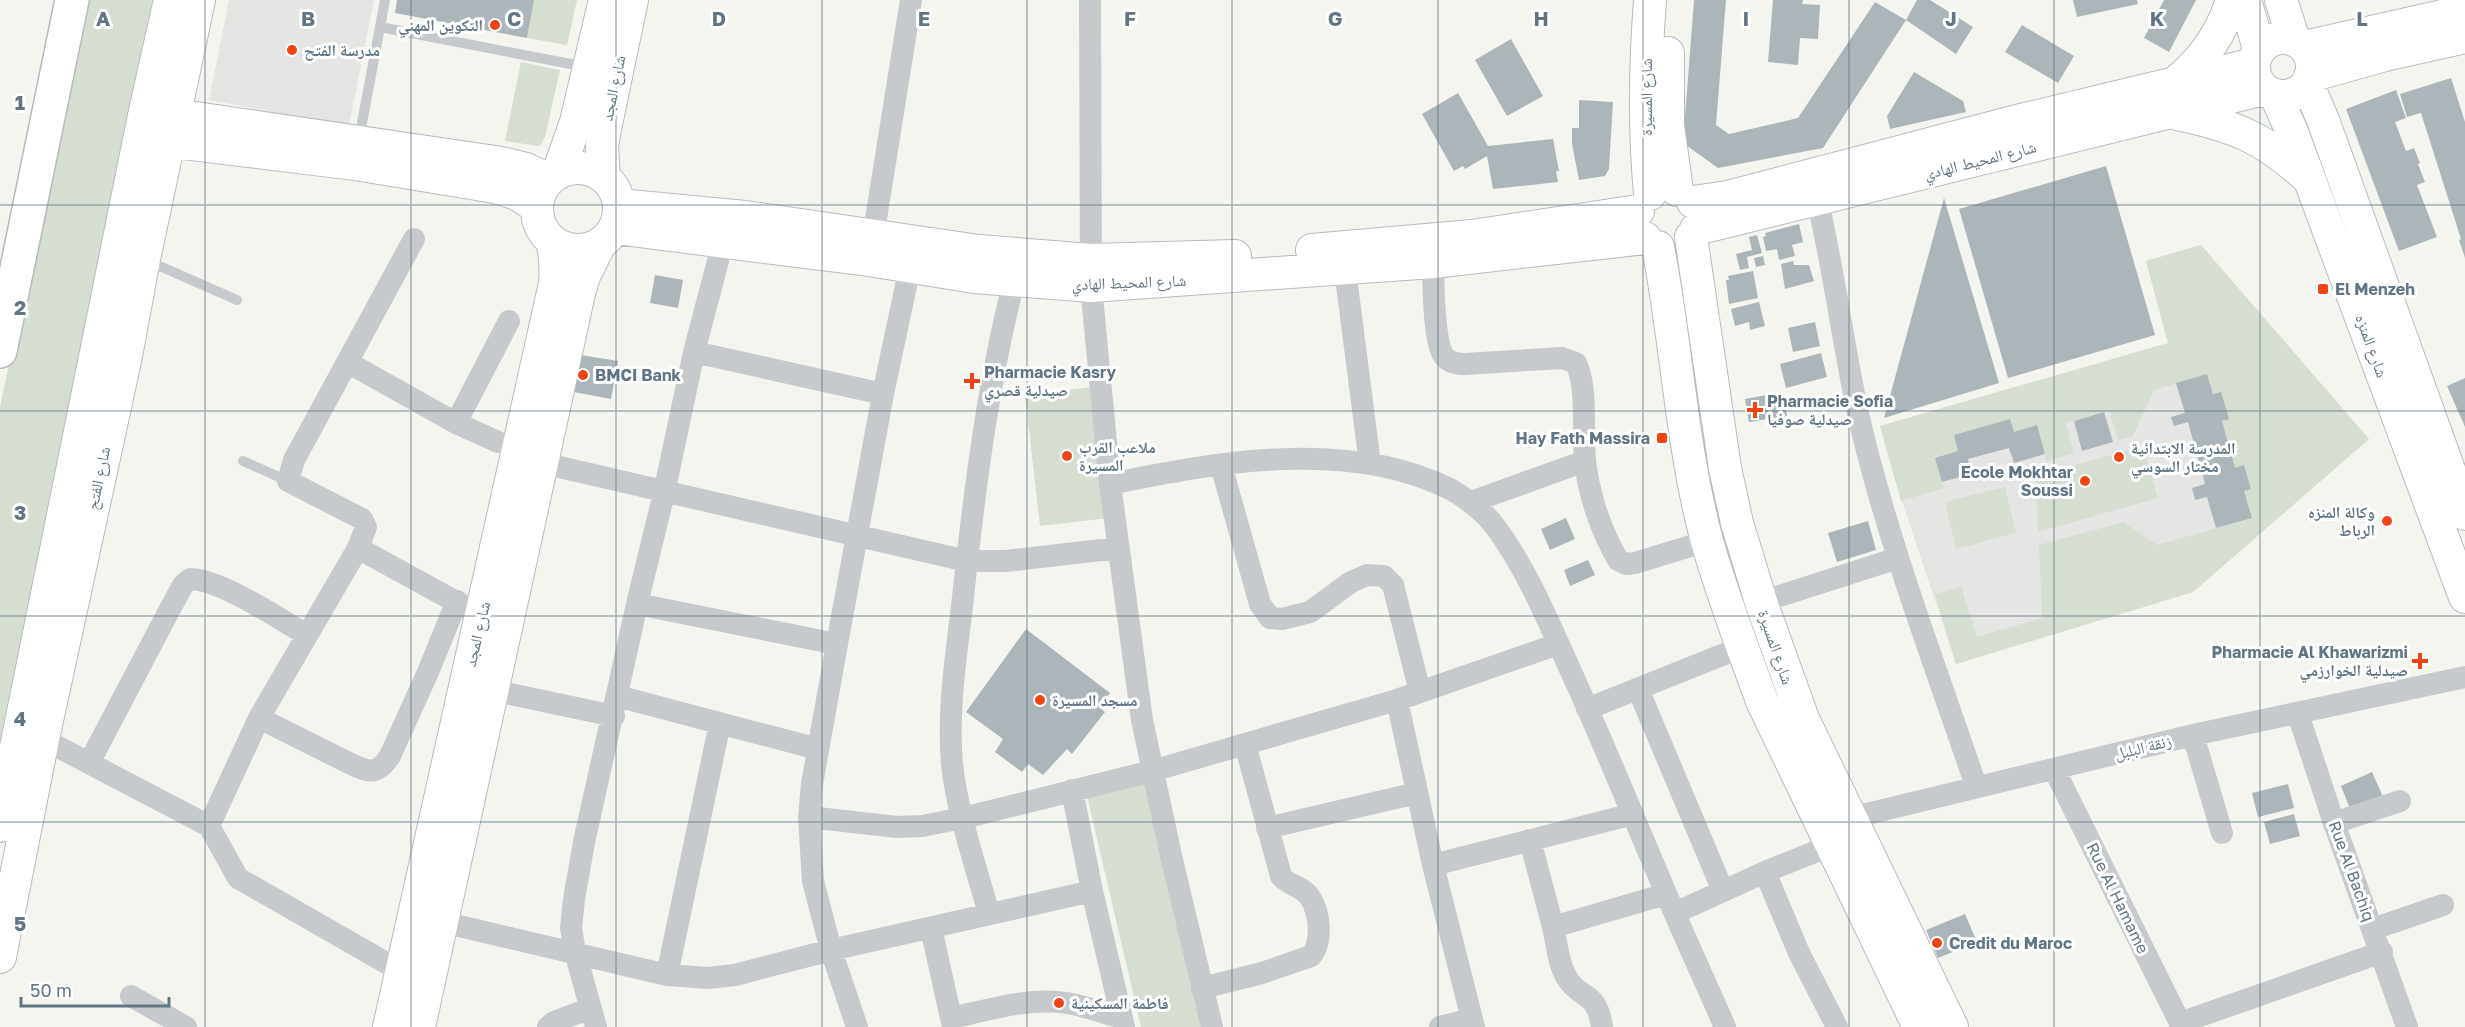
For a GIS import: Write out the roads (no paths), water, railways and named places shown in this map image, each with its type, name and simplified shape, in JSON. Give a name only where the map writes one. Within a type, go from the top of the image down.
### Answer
[{"type":"highway","points":[[0,351],[72,0]]},
{"type":"street","name":"شارع الفتح","points":[[0,957],[43,739],[126,356],[144,259],[170,0]]},
{"type":"street","name":"شارع الفتح","points":[[0,826],[157,126],[199,0]]},
{"type":"street","name":"شارع المجد","points":[[548,186],[572,140],[605,0]]},
{"type":"street","name":"شارع المجد","points":[[604,177],[602,145],[632,0]]},
{"type":"street","points":[[871,248],[911,0]]},
{"type":"street","points":[[1090,0],[1091,273],[1110,484],[1142,720],[1212,1027]]},
{"type":"street","name":"شارع المسيرة","points":[[1650,0],[1646,63],[1646,131],[1669,219],[1737,523],[1761,602],[1803,719],[1835,830],[1919,1027]]},
{"type":"street","name":"شارع المسيرة","points":[[1670,0],[1667,73],[1669,219],[1694,481],[1707,541],[1762,701],[1835,830],[1952,1027]]},
{"type":"street","points":[[2176,82],[2211,46],[2232,0]]},
{"type":"street","name":"شارع المنزه","points":[[2245,0],[2263,75],[2310,180],[2465,597]]},
{"type":"street","name":"شارع المنزه","points":[[2281,0],[2465,514]]},
{"type":"street","points":[[2304,61],[2457,26]]},
{"type":"street","points":[[2275,39],[2304,61],[2295,93],[2263,75],[2275,39]]},
{"type":"street","name":"شارع المحيط الهادي","points":[[611,226],[745,217],[871,248],[1017,267],[1091,273],[1224,256],[1344,258],[1432,251],[1551,226],[1669,219],[2174,113],[2263,75]]},
{"type":"street","name":"شارع المحيط الهادي","points":[[1814,188],[1980,130],[2176,82],[2263,75]]},
{"type":"street","points":[[2174,113],[2228,126],[2250,135],[2278,153],[2310,180]]},
{"type":"street","points":[[157,126],[357,153],[517,194],[548,186],[571,168],[585,169],[604,177],[612,185],[611,226],[590,249],[576,251],[563,248],[543,231],[538,219],[548,186]]},
{"type":"street","points":[[1814,188],[1848,369],[1870,462],[1898,558],[1976,786]]},
{"type":"street","name":"شارع المجد","points":[[389,1027],[479,688],[542,463],[579,293],[584,276],[611,226]]},
{"type":"street","name":"شارع المحيط الهادي","points":[[611,226],[723,242],[871,248]]},
{"type":"street","points":[[209,826],[259,718],[358,548],[366,527],[362,519],[288,481],[294,460],[414,239]]},
{"type":"street","name":"شارع المجد","points":[[419,1027],[442,922],[479,688],[469,609],[554,288],[557,273],[552,241]]},
{"type":"street","points":[[548,1027],[554,1022],[594,1018],[575,952],[572,928],[574,899],[584,842],[694,352],[723,242]]},
{"type":"street","points":[[1432,251],[1440,347],[1444,357],[1452,363],[1465,364],[1562,358],[1576,363],[1582,386],[1585,461],[1597,514],[1613,552],[1622,563],[1635,563],[1707,541]]},
{"type":"street","points":[[857,1027],[831,950],[813,881],[809,817],[818,749],[837,644],[883,394],[912,254]]},
{"type":"street","points":[[1344,258],[1370,464]]},
{"type":"street","points":[[989,914],[952,767],[950,733],[967,561],[986,428],[1002,328],[1017,267]]},
{"type":"street","points":[[456,423],[509,321]]},
{"type":"street","points":[[694,352],[883,394]]},
{"type":"street","points":[[347,362],[456,423],[498,442]]},
{"type":"street","points":[[1110,484],[1184,469],[1269,461],[1316,460],[1370,464],[1449,489],[1471,502],[1493,523],[1512,551],[1558,644],[1725,1027]]},
{"type":"street","points":[[1471,502],[1585,461]]},
{"type":"street","points":[[542,463],[664,493],[967,561],[1006,561],[1118,548]]},
{"type":"street","points":[[1221,465],[1260,604],[1270,618],[1282,619],[1310,612],[1350,582],[1367,575],[1384,576],[1393,585],[1420,692]]},
{"type":"street","points":[[259,718],[365,771],[377,771],[390,756],[433,663],[469,609],[358,548]]},
{"type":"street","points":[[1761,602],[1898,558]]},
{"type":"street","points":[[89,763],[183,585],[190,579],[203,579],[219,586],[307,635]]},
{"type":"street","points":[[637,604],[837,644]]},
{"type":"street","points":[[809,817],[897,827],[922,826],[963,818],[1152,771],[1397,700],[1558,644]]},
{"type":"street","points":[[1587,709],[1742,646]]},
{"type":"street","name":"زنقة البلبل","points":[[1553,927],[1671,904],[1723,891],[1766,872],[1835,830],[1976,786],[2193,735],[2465,677]]},
{"type":"street","points":[[479,688],[616,706],[720,723],[818,749]]},
{"type":"street","points":[[1638,689],[1723,891]]},
{"type":"street","points":[[1397,700],[1433,865],[1473,1023],[1440,1027]]},
{"type":"street","name":"Rue Al Bachiq","points":[[2298,714],[2334,823],[2407,1027]]},
{"type":"street","points":[[667,975],[720,723]]},
{"type":"street","points":[[2193,735],[2222,833]]},
{"type":"street","points":[[43,739],[209,826],[238,878],[402,972]]},
{"type":"street","points":[[1202,988],[1297,962],[1311,957],[1317,950],[1320,931],[1309,896],[1304,890],[1285,881],[1281,876],[1245,744]]},
{"type":"street","name":"Rue Al Hamame","points":[[2054,769],[2181,1025]]},
{"type":"street","points":[[1072,790],[1092,891],[1123,1022]]},
{"type":"street","points":[[1267,828],[1417,793]]},
{"type":"street","points":[[2334,823],[2400,801]]},
{"type":"street","points":[[1433,865],[1633,814]]},
{"type":"street","points":[[1530,840],[1568,980],[1593,1000],[1600,1015],[1602,1027]]},
{"type":"street","points":[[1766,872],[1799,953],[1837,1027]]},
{"type":"street","points":[[442,922],[667,975],[708,978],[735,975],[831,950],[1092,891]]},
{"type":"street","points":[[2373,928],[2443,905]]},
{"type":"street","points":[[931,928],[952,1022],[1026,1003],[1050,1002],[1068,1003],[1123,1022]]},
{"type":"street","points":[[2181,1025],[2382,952]]},
{"type":"street","points":[[131,996],[186,1027]]},
{"type":"lane","points":[[357,153],[385,0]]},
{"type":"lane","points":[[380,27],[589,68]]},
{"type":"lane","points":[[144,259],[237,300]]},
{"type":"lane","points":[[243,461],[288,481]]},
{"type":"place","name":"التكوين المهني","points":[[495,25]]},
{"type":"place","name":"مدرسة الفتح","points":[[292,50]]},
{"type":"place","name":"El Menzeh","points":[[2323,289]]},
{"type":"place","name":"BMCI Bank","points":[[583,375]]},
{"type":"place","name":"Pharmacie Kasry صيدلية قصري","points":[[972,381]]},
{"type":"place","name":"Pharmacie Sofia صيدلية صوفيا","points":[[1755,410]]},
{"type":"place","name":"Hay Fath Massira","points":[[1662,438]]},
{"type":"place","name":"ملاعب القرب المسيرة","points":[[1067,456]]},
{"type":"place","name":"المدرسة الابتدائية مختار السوسي","points":[[2119,457]]},
{"type":"place","name":"Ecole Mokhtar Soussi","points":[[2085,481]]},
{"type":"place","name":"وكالة المنزه الرباط","points":[[2387,521]]},
{"type":"place","name":"Pharmacie Al Khawarizmi صيدلية الخوارزمي","points":[[2420,661]]},
{"type":"place","name":"مسجد المسيرة","points":[[1040,700]]},
{"type":"place","name":"Credit du Maroc","points":[[1937,943]]},
{"type":"place","name":"فاطمة المسكينية","points":[[1059,1003]]}]
